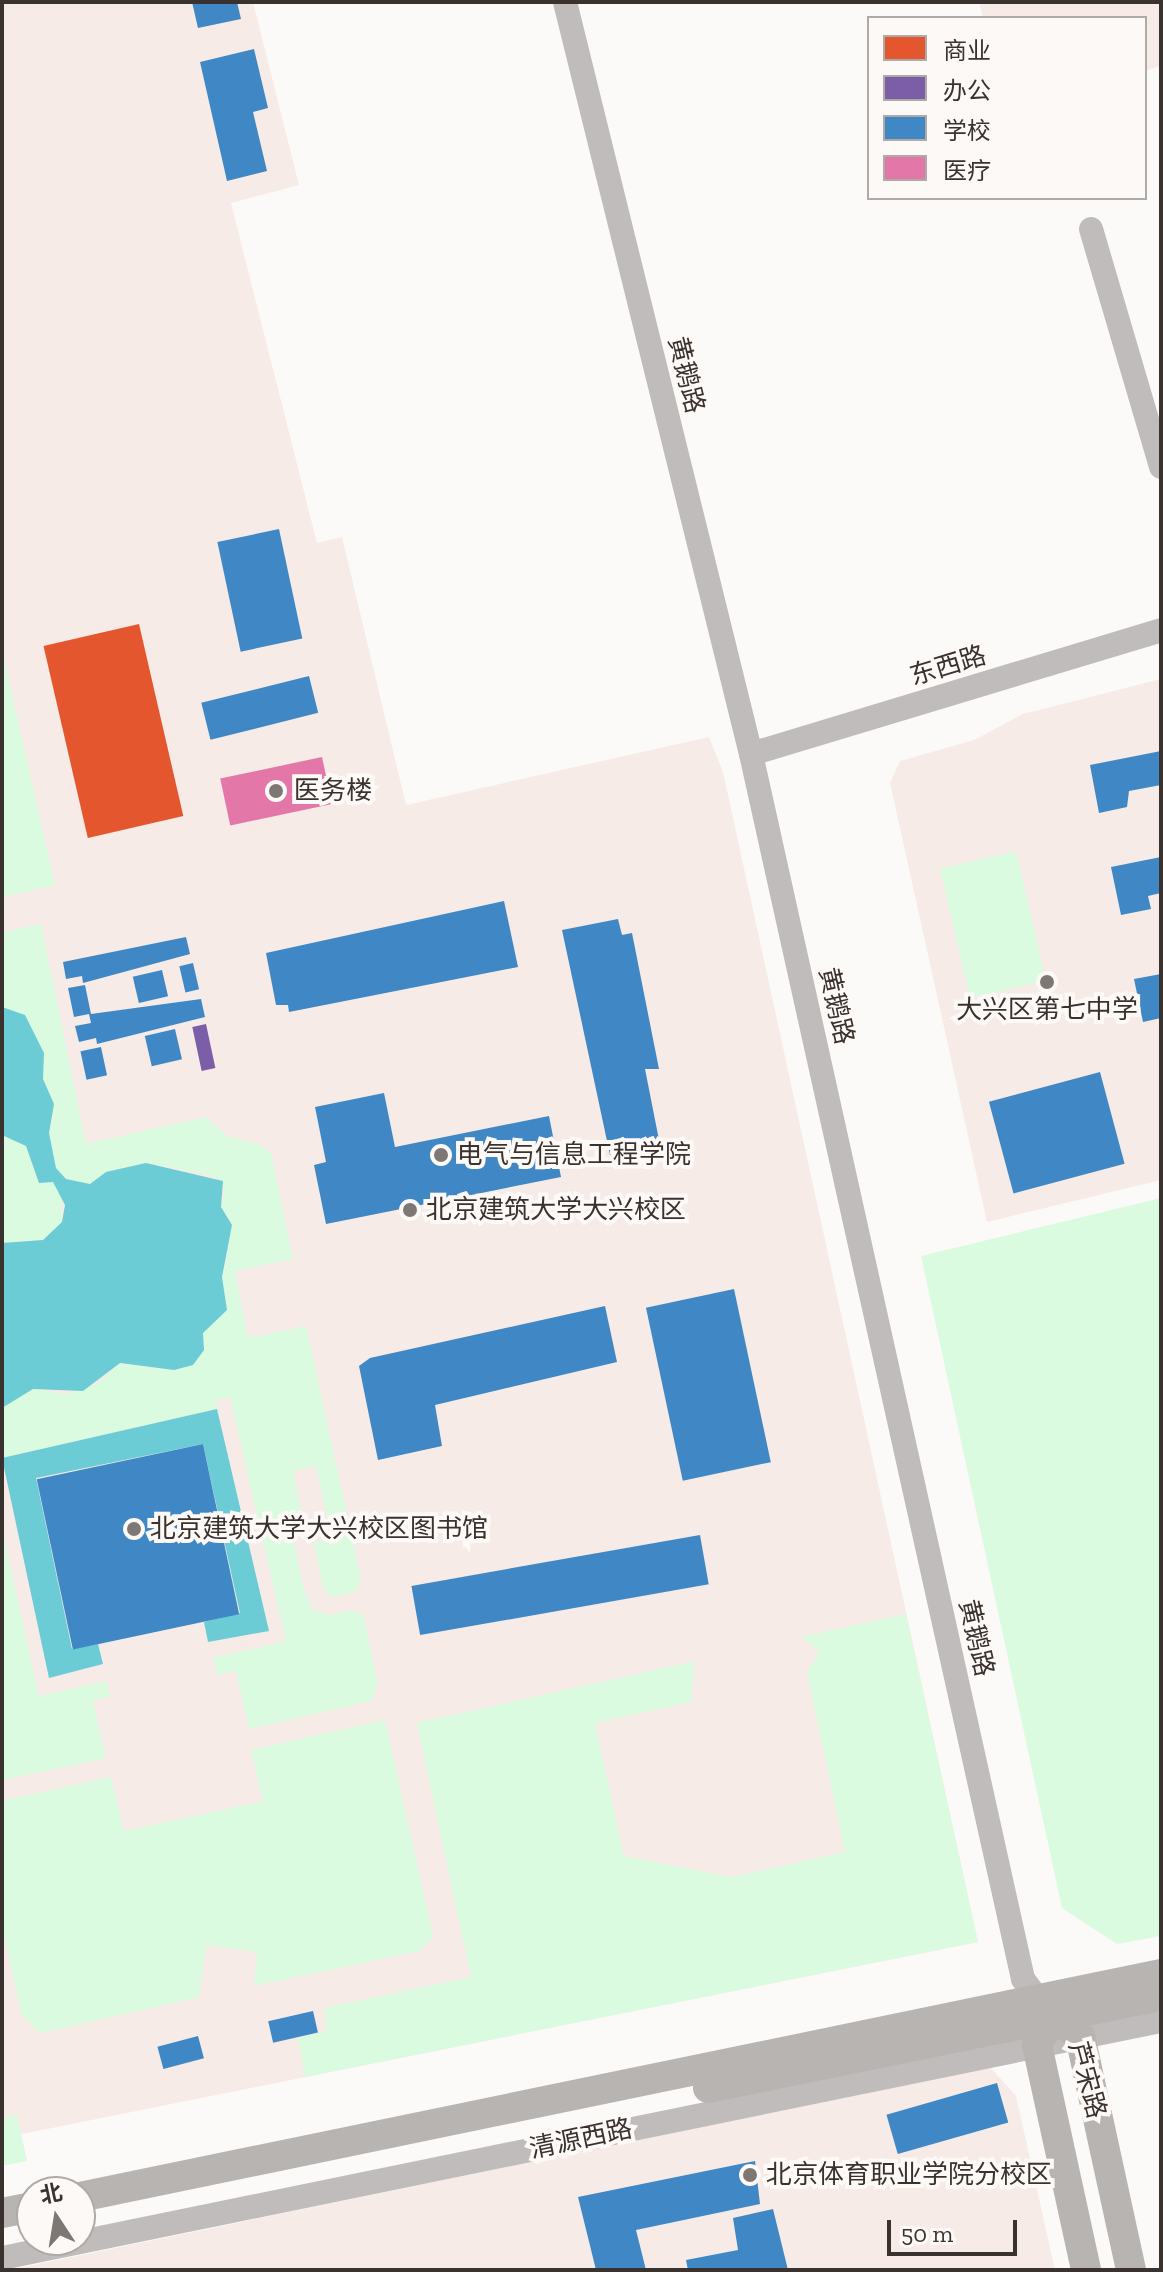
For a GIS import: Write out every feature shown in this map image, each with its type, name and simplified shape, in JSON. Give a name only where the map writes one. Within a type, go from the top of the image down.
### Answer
[{"type":"main road","name":"清源西路","points":[[96,2214],[1044,2007],[1161,1974]]},
{"type":"main road","name":"清源西路","points":[[96,2194],[1044,2007],[1161,1996]]},
{"type":"main road","name":"芦宋路","points":[[1086,2270],[1037,2045],[1044,2007],[1080,2036],[1131,2270]]},
{"type":"street","name":"黄鹅路","points":[[565,2],[751,754],[1023,1979],[1044,2007]]},
{"type":"street","points":[[1091,229],[1161,467]]},
{"type":"street","name":"东西路","points":[[751,754],[1161,630]]},
{"type":"street","name":"清源西路","points":[[2,2258],[1161,2021]]},
{"type":"shaded area","name":"北京建筑大学大兴校区","points":[[2,2],[253,2],[299,185],[231,203],[317,543],[342,537],[406,805],[709,737],[723,772],[978,1942],[2,2138]]},
{"type":"shaded area","points":[[979,2],[1161,2],[1161,66],[1147,70],[1147,16],[982,16]]},
{"type":"shaded area","name":"大兴区第七中学","points":[[1161,679],[1161,1180],[987,1222],[890,783],[900,761],[974,740],[1023,714]]},
{"type":"shaded area","name":"北京体育职业学院分校区","points":[[990,2067],[1016,2096],[1055,2270],[9,2270],[77,2256],[96,2256],[96,2252]]},
{"type":"green space","points":[[2,650],[55,885],[2,897]]},
{"type":"green space","points":[[1016,851],[1046,981],[970,998],[940,869]]},
{"type":"green space","points":[[41,924],[86,1144],[206,1117],[227,1136],[258,1144],[271,1153],[293,1259],[235,1271],[248,1338],[306,1326],[361,1579],[355,1592],[331,1597],[323,1587],[314,1543],[332,1539],[316,1466],[293,1471],[301,1513],[288,1516],[304,1590],[313,1610],[330,1615],[352,1610],[364,1616],[378,1685],[371,1701],[249,1729],[236,1671],[217,1675],[213,1658],[286,1641],[230,1397],[216,1400],[217,1409],[2,1458],[2,1408],[22,1393],[34,1389],[66,1394],[95,1385],[120,1363],[174,1370],[215,1317],[232,1225],[221,1207],[225,1190],[214,1176],[146,1163],[106,1172],[90,1184],[66,1179],[56,1168],[49,1133],[54,1104],[43,1079],[44,1053],[25,1021],[2,1007],[2,932]]},
{"type":"green space","points":[[2,1135],[26,1145],[39,1183],[53,1182],[61,1194],[62,1222],[43,1240],[2,1243]]},
{"type":"green space","points":[[1161,1198],[1161,1936],[1117,1944],[1062,1908],[921,1256]]},
{"type":"green space","points":[[2,1530],[39,1696],[106,1681],[110,1696],[93,1701],[106,1758],[2,1780]]},
{"type":"green space","points":[[906,1614],[978,1942],[305,2077],[298,2038],[327,2031],[324,2008],[471,1977],[417,1723],[695,1661],[691,1702],[595,1723],[624,1856],[731,1877],[845,1852],[807,1673],[820,1651],[801,1637]]},
{"type":"green space","points":[[385,1720],[433,1936],[420,1951],[254,1986],[257,1952],[206,1945],[199,1997],[41,2033],[22,2016],[2,1925],[2,1801],[111,1777],[124,1831],[263,1801],[251,1750]]},
{"type":"green space","points":[[17,2115],[27,2161],[2,2166],[2,2118]]},
{"type":"water","points":[[2,1007],[25,1015],[44,1053],[43,1079],[54,1104],[49,1133],[56,1168],[66,1179],[90,1184],[106,1172],[146,1163],[223,1181],[221,1207],[232,1225],[222,1277],[227,1310],[203,1333],[204,1350],[193,1365],[174,1370],[120,1363],[83,1391],[33,1389],[2,1408],[2,1243],[43,1240],[62,1222],[65,1205],[53,1182],[39,1183],[26,1146],[2,1135]]},
{"type":"water","points":[[217,1409],[269,1631],[208,1642],[204,1622],[240,1613],[203,1444],[36,1478],[72,1649],[98,1644],[103,1664],[49,1678],[2,1458]]},
{"type":"building: 商业","points":[[139,624],[183,816],[88,838],[44,646]]},
{"type":"building: 办公","points":[[206,1024],[215,1068],[202,1071],[192,1027]]},
{"type":"building: 学校","points":[[192,2],[237,2],[241,19],[198,28]]},
{"type":"building: 学校","points":[[254,49],[268,108],[253,112],[267,171],[227,181],[200,62]]},
{"type":"building: 学校","points":[[279,529],[302,639],[241,652],[217,542]]},
{"type":"building: 学校","points":[[309,676],[318,713],[210,740],[201,703]]},
{"type":"building: 学校","points":[[1161,751],[1161,785],[1129,791],[1127,807],[1099,813],[1090,765]]},
{"type":"building: 学校","points":[[1161,857],[1161,893],[1148,896],[1151,909],[1121,915],[1111,867]]},
{"type":"building: 学校","points":[[504,901],[518,967],[289,1012],[288,1005],[276,1005],[266,953]]},
{"type":"building: 学校","points":[[618,919],[622,935],[632,933],[659,1069],[645,1069],[660,1145],[610,1155],[562,930]]},
{"type":"building: 学校","points":[[186,937],[190,954],[83,983],[82,976],[66,979],[63,962]]},
{"type":"building: 学校","points":[[193,963],[199,989],[185,992],[179,966]]},
{"type":"building: 学校","points":[[162,970],[168,996],[139,1003],[133,977]]},
{"type":"building: 学校","points":[[1161,974],[1161,1018],[1143,1022],[1134,979]]},
{"type":"building: 学校","points":[[85,985],[91,1014],[201,999],[205,1017],[97,1044],[96,1038],[79,1042],[75,1026],[91,1023],[89,1014],[74,1017],[68,988]]},
{"type":"building: 学校","points":[[175,1029],[182,1059],[152,1066],[145,1036]]},
{"type":"building: 学校","points":[[101,1047],[107,1075],[86,1080],[80,1051]]},
{"type":"building: 学校","points":[[1100,1072],[1125,1164],[1014,1194],[989,1102]]},
{"type":"building: 学校","name":"电气与信息工程学院","points":[[384,1093],[395,1147],[549,1116],[561,1177],[326,1224],[314,1165],[326,1162],[315,1107]]},
{"type":"building: 学校","points":[[734,1289],[771,1462],[683,1481],[646,1308]]},
{"type":"building: 学校","points":[[605,1306],[617,1362],[435,1405],[442,1446],[378,1460],[359,1366],[370,1358]]},
{"type":"building: 学校","name":"北京建筑大学大兴校区图书馆","points":[[203,1444],[239,1614],[73,1650],[37,1479]]},
{"type":"building: 学校","points":[[700,1535],[709,1584],[420,1635],[411,1586]]},
{"type":"building: 学校","points":[[313,2011],[318,2032],[273,2043],[268,2021]]},
{"type":"building: 学校","points":[[198,2036],[204,2058],[163,2069],[157,2047]]},
{"type":"building: 学校","points":[[997,2083],[1008,2122],[898,2154],[886,2115]]},
{"type":"building: 学校","points":[[755,2161],[760,2204],[636,2230],[646,2270],[596,2270],[578,2197]]},
{"type":"building: 学校","points":[[773,2209],[788,2270],[688,2270],[686,2260],[738,2250],[733,2218]]},
{"type":"building: 医疗","name":"医务楼","points":[[322,757],[332,804],[230,826],[220,779]]},
{"type":"place","name":"医务楼","points":[[276,791]]},
{"type":"place","name":"大兴区第七中学","points":[[1047,982]]},
{"type":"place","name":"电气与信息工程学院","points":[[441,1155]]},
{"type":"place","name":"北京建筑大学大兴校区","points":[[410,1210]]},
{"type":"place","name":"北京建筑大学大兴校区图书馆","points":[[134,1529]]},
{"type":"place","name":"北京体育职业学院分校区","points":[[750,2175]]}]
